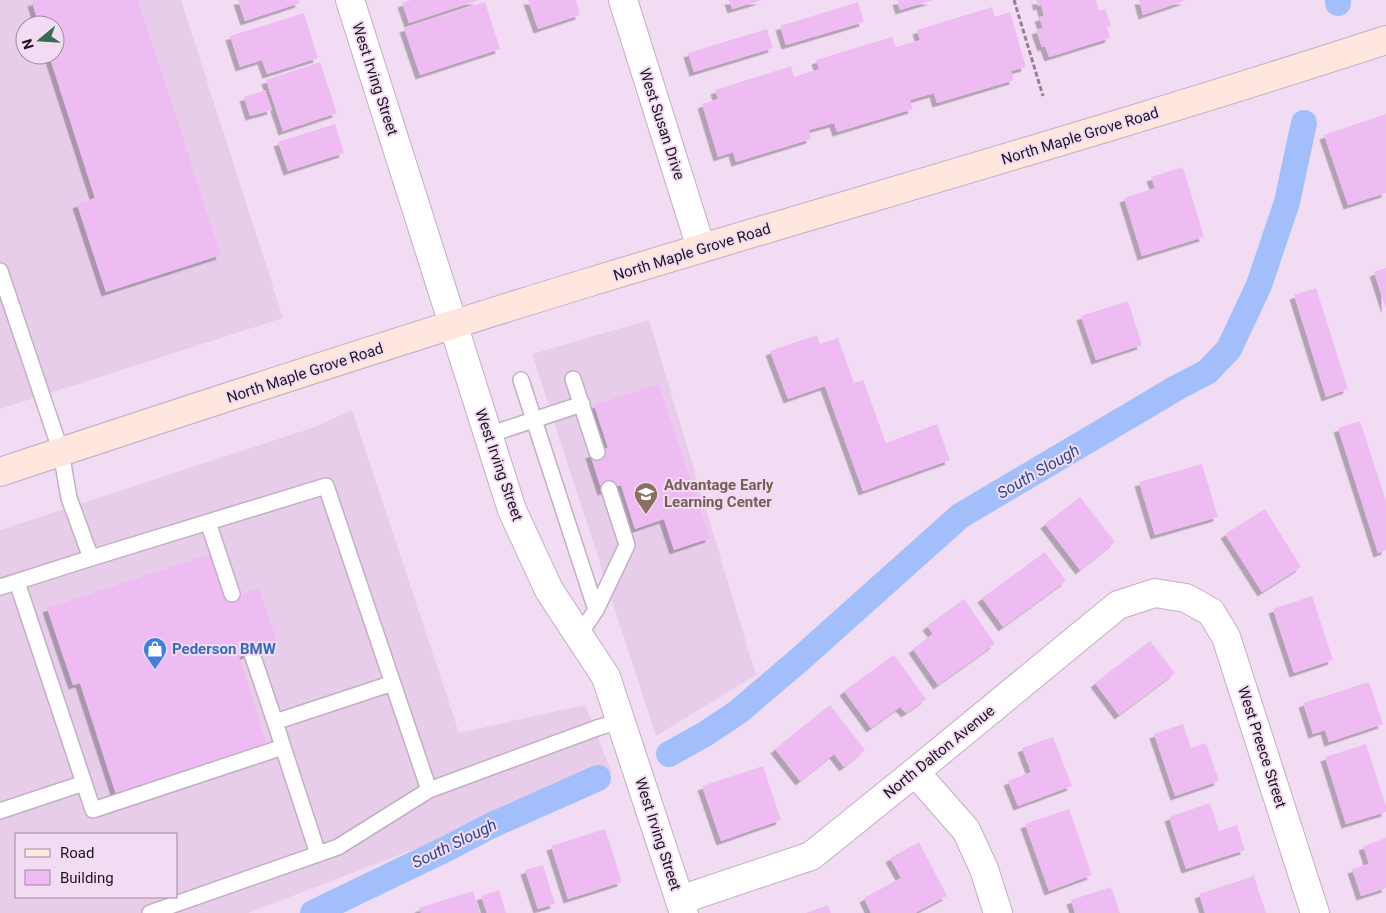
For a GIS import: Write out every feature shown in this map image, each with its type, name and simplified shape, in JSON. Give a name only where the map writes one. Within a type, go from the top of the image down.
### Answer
[{"type":"main road","name":"North Maple Grove Road","points":[[0,472],[453,324],[701,248],[1104,129],[1386,40]]},
{"type":"street","name":"West Irving Street","points":[[350,0],[512,510],[549,590],[606,678],[682,906]]},
{"type":"street","name":"West Susan Drive","points":[[623,0],[701,248]]},
{"type":"street","name":"North Dalton Avenue","points":[[682,906],[811,856],[1118,605],[1155,593],[1186,598]]},
{"type":"street","name":"West Preece Street","points":[[1186,598],[1211,612],[1226,637],[1315,913]]},
{"type":"street","points":[[915,772],[966,830],[984,869],[998,913]]},
{"type":"lane","points":[[0,271],[61,452],[70,498],[91,558]]},
{"type":"lane","points":[[573,379],[597,452]]},
{"type":"lane","points":[[521,380],[596,610]]},
{"type":"lane","points":[[488,435],[582,404]]},
{"type":"lane","points":[[0,587],[326,486],[429,790]]},
{"type":"lane","points":[[579,635],[596,610],[627,545],[609,489]]},
{"type":"lane","points":[[208,522],[232,594]]},
{"type":"lane","points":[[17,582],[93,810],[283,747]]},
{"type":"lane","points":[[252,654],[318,854]]},
{"type":"lane","points":[[275,722],[393,683]]},
{"type":"lane","points":[[150,913],[338,847],[429,790],[620,721]]},
{"type":"lane","points":[[0,811],[84,783]]},
{"type":"path","points":[[1014,0],[1042,96]]},
{"type":"shaded area","points":[[0,0],[181,0],[283,318],[0,409]]},
{"type":"shaded area","name":"Advantage Early Learning Center","points":[[649,320],[756,675],[656,736],[532,354]]},
{"type":"shaded area","points":[[352,410],[459,733],[585,705],[612,773],[248,913],[0,913],[0,530],[315,427]]},
{"type":"building","points":[[39,0],[138,0],[221,255],[106,292],[77,204],[95,198],[52,65],[65,65],[65,15],[36,15],[32,2]]},
{"type":"building","points":[[238,0],[299,0],[300,3],[245,21]]},
{"type":"building","points":[[411,0],[479,0],[409,23],[402,3]]},
{"type":"building","points":[[528,0],[576,0],[580,15],[538,29]]},
{"type":"building","points":[[729,0],[762,0],[732,9]]},
{"type":"building","points":[[897,0],[933,0],[900,10]]},
{"type":"building","points":[[1036,0],[1096,0],[1099,11],[1105,9],[1111,26],[1107,27],[1110,38],[1049,57],[1045,46],[1042,47],[1036,30],[1043,28],[1039,17],[1044,16],[1041,5],[1038,6]]},
{"type":"building","points":[[1139,0],[1187,0],[1143,15]]},
{"type":"building","points":[[485,2],[500,49],[420,75],[404,28]]},
{"type":"building","points":[[858,2],[864,22],[786,45],[780,26]]},
{"type":"building","points":[[992,7],[995,17],[1010,12],[1026,67],[1011,71],[1014,80],[937,103],[934,93],[910,100],[913,109],[837,132],[834,123],[809,130],[811,139],[736,162],[733,152],[718,157],[702,104],[718,99],[715,90],[791,66],[794,77],[819,69],[816,60],[892,37],[896,47],[920,40],[917,30]]},
{"type":"building","points":[[304,13],[318,58],[267,74],[262,60],[240,67],[230,36]]},
{"type":"building","points":[[767,29],[773,48],[694,72],[688,53]]},
{"type":"building","points":[[320,62],[337,113],[283,131],[266,80]]},
{"type":"building","points":[[265,90],[272,110],[250,116],[244,97]]},
{"type":"building","points":[[1386,114],[1386,193],[1348,205],[1324,135]]},
{"type":"building","points":[[335,124],[344,153],[288,171],[278,142]]},
{"type":"building","points":[[1183,167],[1204,237],[1142,256],[1124,198],[1155,188],[1151,177]]},
{"type":"building","points":[[1386,268],[1386,309],[1374,272]]},
{"type":"building","points":[[1316,288],[1348,389],[1326,397],[1294,295]]},
{"type":"building","points":[[1128,301],[1142,345],[1096,360],[1081,316]]},
{"type":"building","points":[[817,335],[820,344],[838,338],[854,383],[863,380],[886,443],[937,424],[950,460],[863,491],[825,386],[788,399],[770,351]]},
{"type":"building","points":[[659,384],[710,538],[674,550],[664,519],[635,529],[621,485],[602,491],[590,454],[608,448],[594,405]]},
{"type":"building","points":[[1360,421],[1386,501],[1386,550],[1378,553],[1338,428]]},
{"type":"building","points":[[1202,464],[1218,517],[1155,535],[1139,482]]},
{"type":"building","points":[[1080,497],[1115,542],[1080,570],[1045,524]]},
{"type":"building","points":[[1265,509],[1301,567],[1262,592],[1225,534]]},
{"type":"building","points":[[1045,552],[1066,581],[1003,627],[982,598]]},
{"type":"building","name":"Pederson BMW","points":[[210,554],[225,600],[259,588],[278,644],[239,657],[267,744],[116,794],[80,683],[73,685],[47,608]]},
{"type":"building","points":[[1312,596],[1333,660],[1294,673],[1273,609]]},
{"type":"building","points":[[964,599],[995,644],[938,685],[913,649],[933,634],[927,626]]},
{"type":"building","points":[[1150,641],[1175,673],[1119,715],[1095,683]]},
{"type":"building","points":[[894,655],[926,699],[906,713],[900,707],[871,728],[844,691]]},
{"type":"building","points":[[1369,682],[1383,724],[1329,742],[1325,730],[1313,734],[1303,703]]},
{"type":"building","points":[[830,705],[865,750],[844,767],[834,754],[800,781],[775,749]]},
{"type":"building","points":[[1183,724],[1191,748],[1206,743],[1219,781],[1175,796],[1154,734]]},
{"type":"building","points":[[1053,737],[1072,786],[1018,806],[1008,781],[1031,772],[1022,748]]},
{"type":"building","points":[[1366,744],[1386,806],[1386,812],[1346,824],[1325,757]]},
{"type":"building","points":[[763,766],[781,820],[721,841],[702,786]]},
{"type":"building","points":[[1210,803],[1219,831],[1237,825],[1245,850],[1186,869],[1169,817]]},
{"type":"building","points":[[1069,809],[1092,875],[1049,891],[1025,824]]},
{"type":"building","points":[[605,829],[622,882],[568,899],[551,846]]},
{"type":"building","points":[[1386,838],[1386,888],[1361,896],[1352,869],[1369,864],[1363,846]]},
{"type":"building","points":[[919,842],[947,896],[915,913],[871,913],[864,898],[901,878],[890,858]]},
{"type":"building","points":[[543,865],[555,904],[538,909],[525,870]]},
{"type":"building","points":[[1254,876],[1266,913],[1205,913],[1199,894]]},
{"type":"building","points":[[1111,887],[1120,913],[1075,913],[1071,900]]},
{"type":"building","points":[[499,890],[506,913],[487,913],[481,896]]},
{"type":"building","points":[[473,891],[480,913],[421,913],[419,908]]},
{"type":"building","points":[[828,905],[831,913],[806,913]]},
{"type":"waterway","name":"South Slough","points":[[669,754],[705,734],[738,712],[960,516],[1178,387],[1207,372],[1229,349],[1259,285],[1287,202],[1304,123]]},
{"type":"waterway","name":"South Slough","points":[[313,913],[490,826],[598,778]]},
{"type":"place","name":"Advantage Early Learning Center","points":[[646,515]]},
{"type":"place","name":"Pederson BMW","points":[[155,670]]}]
